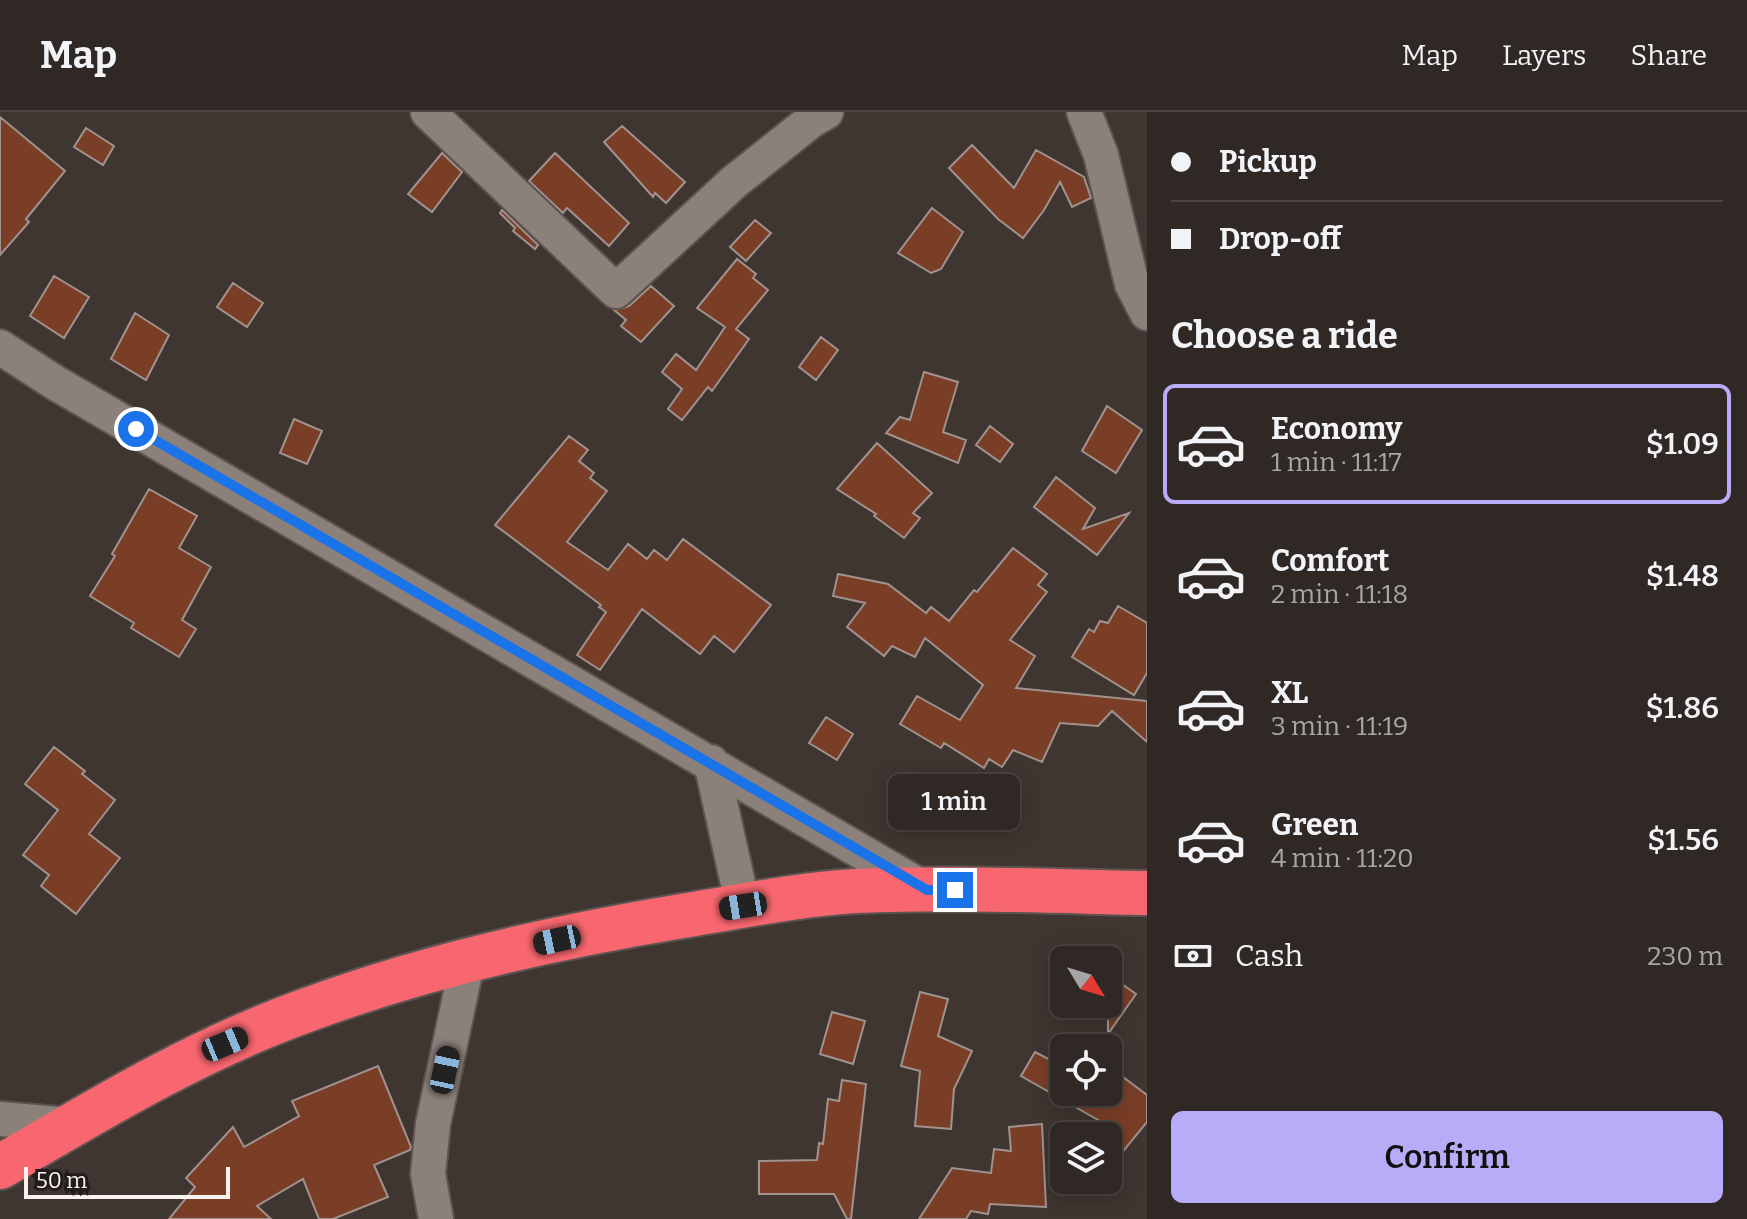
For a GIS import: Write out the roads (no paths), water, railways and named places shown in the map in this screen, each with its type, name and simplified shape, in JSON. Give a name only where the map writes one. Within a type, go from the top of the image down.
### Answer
[{"type":"highway","points":[[0,1167],[128,1092],[225,1044],[307,1009],[468,959],[616,927],[853,891],[1147,893]]},
{"type":"street","points":[[428,112],[616,291],[734,182],[826,112]]},
{"type":"street","points":[[1084,112],[1101,155],[1132,284],[1147,313]]},
{"type":"street","points":[[0,347],[54,382],[927,890]]},
{"type":"street","points":[[711,762],[743,906]]},
{"type":"street","points":[[436,1219],[428,1174],[433,1124],[468,959]]},
{"type":"street","points":[[0,1119],[70,1125]]}]
